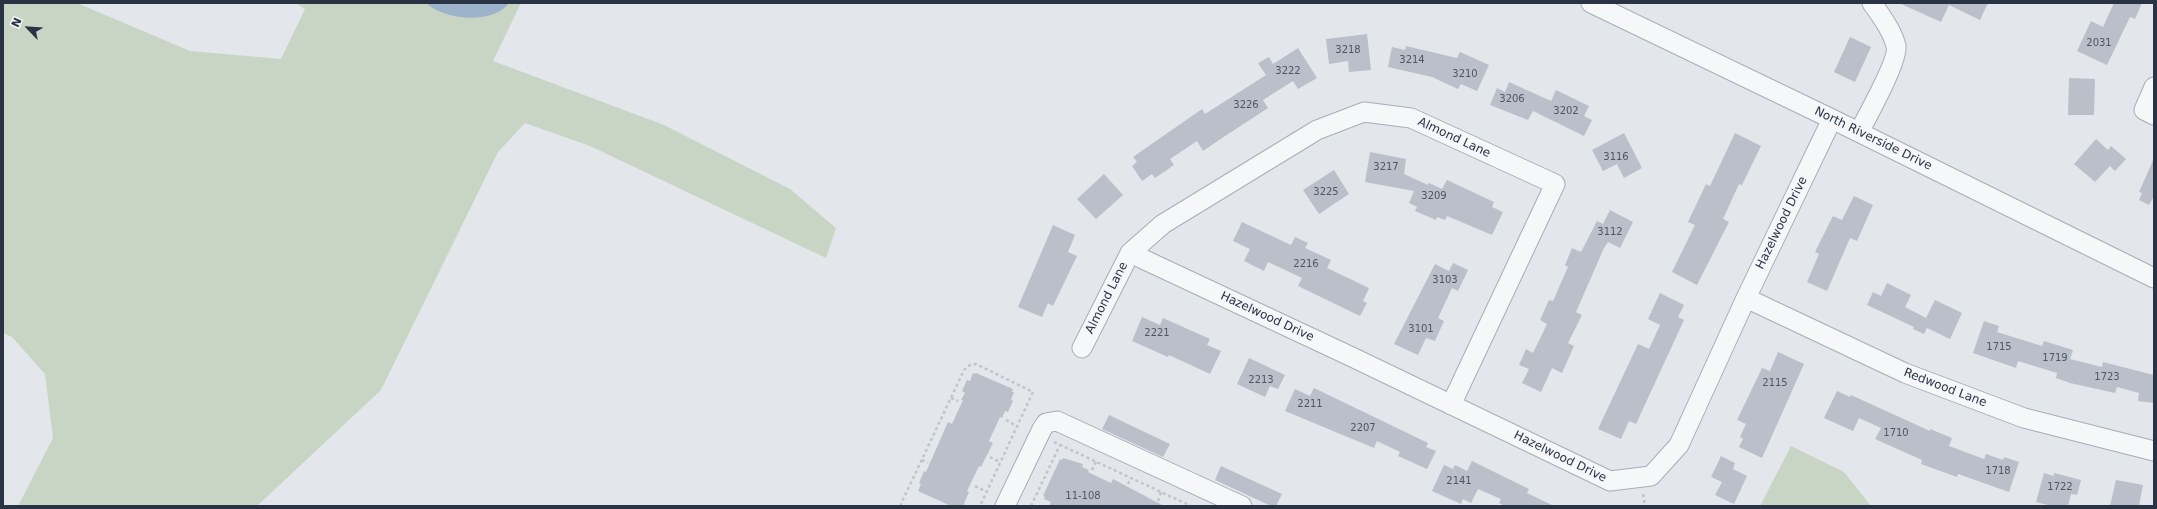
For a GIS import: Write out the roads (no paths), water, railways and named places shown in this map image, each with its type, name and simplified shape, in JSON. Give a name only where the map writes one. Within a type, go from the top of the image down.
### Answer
[{"type":"street","points":[[1859,132],[1892,65],[1897,47],[1889,27],[1872,3]]},
{"type":"street","name":"North Riverside Drive","points":[[1593,4],[1859,132],[2154,278]]},
{"type":"street","points":[[2154,87],[2144,110],[2154,115]]},
{"type":"street","name":"Almond Lane","points":[[1082,348],[1130,253],[1163,224],[1317,130],[1364,112],[1411,118],[1555,184],[1451,405]]},
{"type":"street","name":"Hazelwood Drive","points":[[1130,253],[1610,482],[1651,476],[1679,445],[1746,298],[1832,119]]},
{"type":"street","name":"Redwood Lane","points":[[1746,298],[1905,373],[2024,418],[2154,451]]},
{"type":"street","points":[[1005,506],[1046,423],[1061,422],[1242,506]]},
{"type":"water","points":[[426,3],[509,3],[502,10],[492,15],[468,18],[444,13],[434,9]]}]
